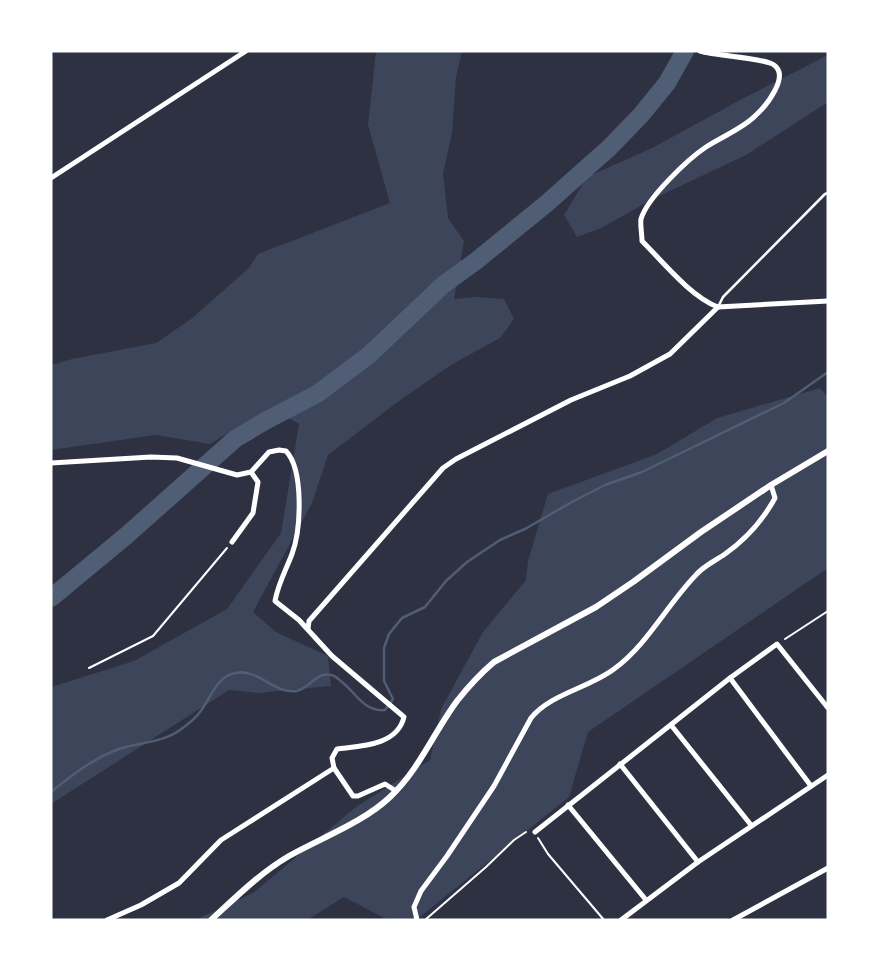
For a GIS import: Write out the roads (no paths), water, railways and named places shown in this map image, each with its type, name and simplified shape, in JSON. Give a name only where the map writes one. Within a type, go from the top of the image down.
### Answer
[{"type":"street","points":[[51,177],[246,51]]},
{"type":"street","points":[[700,51],[769,62],[777,67],[780,79],[769,100],[755,117],[703,149],[651,200],[641,220],[642,241],[691,290],[707,303],[718,307],[828,301]]},
{"type":"street","points":[[308,629],[309,621],[443,468],[571,400],[630,376],[670,354],[718,307]]},
{"type":"street","points":[[51,463],[177,458],[237,475],[251,472],[269,452],[286,451],[296,468],[298,532],[277,587],[275,601],[308,629],[332,656],[404,717],[402,724],[390,737],[375,744],[337,750],[332,758],[334,768],[353,796],[385,784],[396,791]]},
{"type":"street","points":[[211,920],[263,874],[288,857],[376,809],[396,791],[413,771],[456,702],[494,662],[596,607],[701,532],[828,451]]},
{"type":"street","points":[[232,542],[253,513],[258,482],[251,472]]},
{"type":"street","points":[[417,920],[414,907],[421,891],[494,786],[531,718],[551,702],[599,680],[616,668],[635,649],[696,574],[740,542],[765,515],[775,498],[771,485]]},
{"type":"street","points":[[535,832],[777,644],[828,708]]},
{"type":"street","points":[[730,678],[811,786]]},
{"type":"street","points":[[671,725],[751,825]]},
{"type":"street","points":[[620,764],[698,862]]},
{"type":"street","points":[[107,920],[141,905],[179,883],[221,840],[334,768]]},
{"type":"street","points":[[621,920],[698,862],[828,775]]},
{"type":"street","points":[[568,805],[646,900]]},
{"type":"street","points":[[733,920],[828,868]]},
{"type":"lane","points":[[718,307],[723,297],[828,193]]},
{"type":"waterway","points":[[51,598],[235,439],[317,394],[369,355],[443,285],[546,204],[609,148],[641,115],[667,83],[685,51]]},
{"type":"waterway","points":[[51,792],[101,757],[180,730],[198,715],[218,683],[235,673],[251,674],[288,691],[301,689],[323,675],[334,676],[366,705],[385,710],[393,699],[384,681],[384,648],[389,634],[402,618],[425,607],[446,581],[467,562],[500,540],[605,485],[642,472],[784,403],[828,372]]}]
